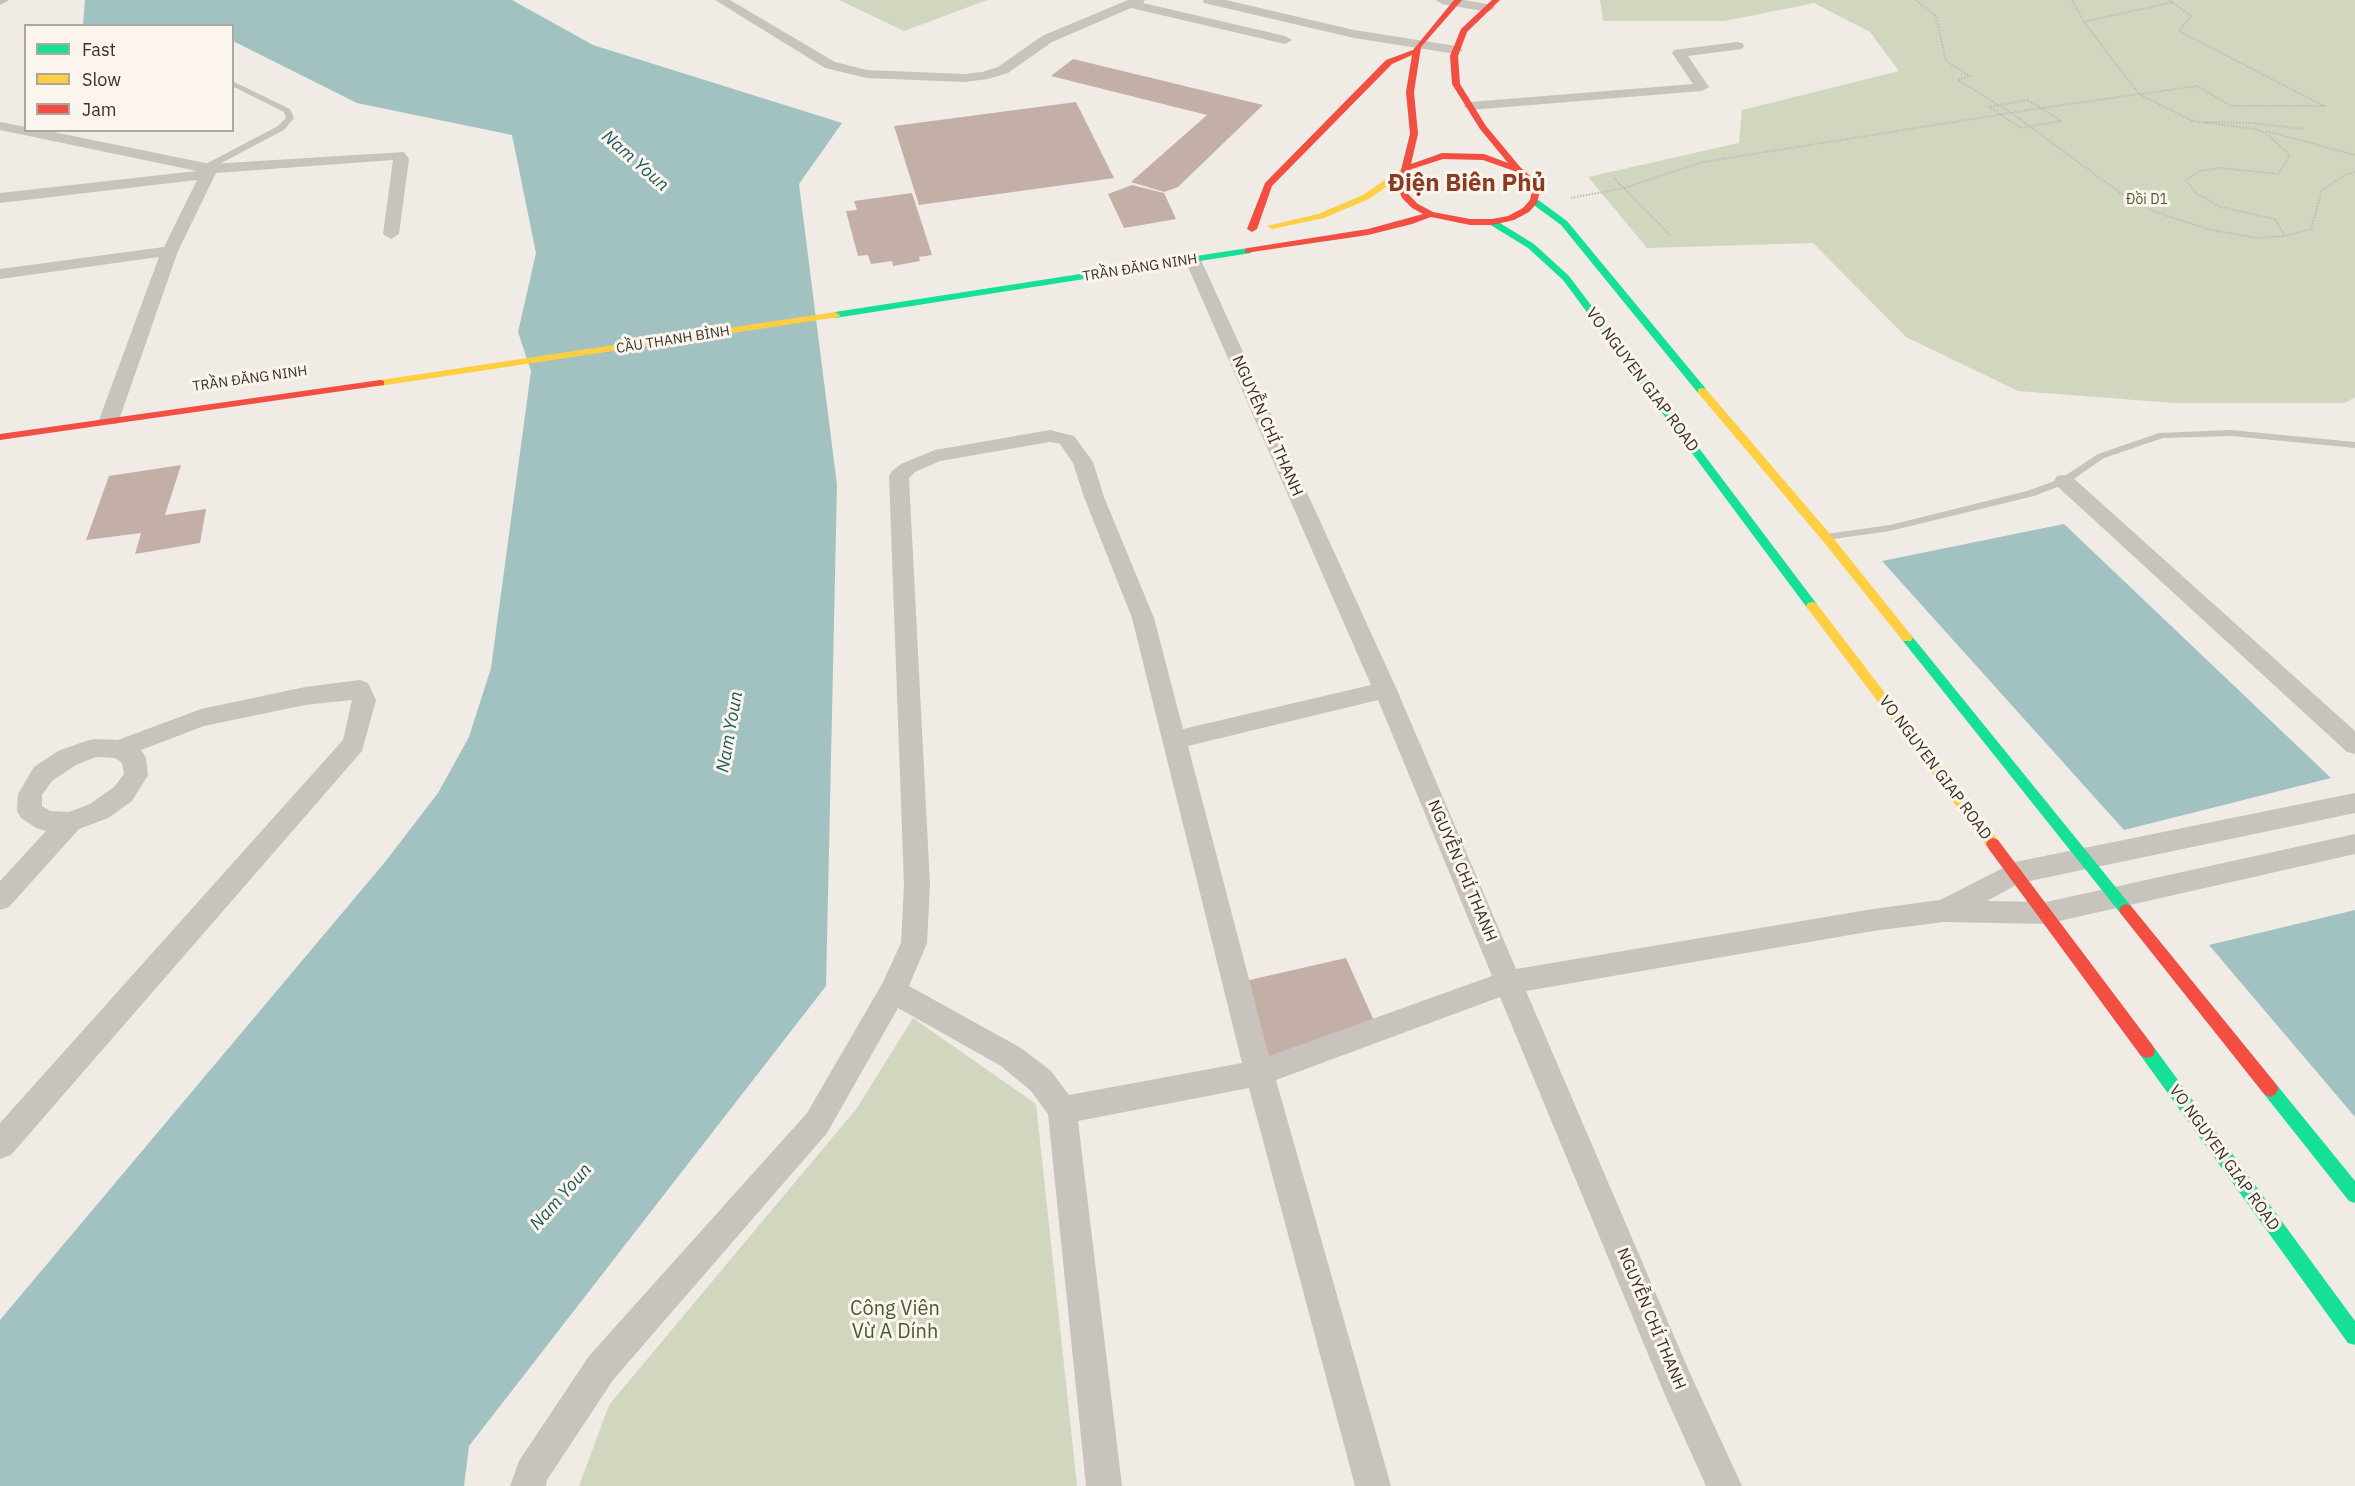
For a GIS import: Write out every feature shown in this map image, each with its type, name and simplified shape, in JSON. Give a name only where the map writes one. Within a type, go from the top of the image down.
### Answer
[{"type":"main road","points":[[1451,1],[1417,48],[1410,92],[1414,134],[1401,186],[1405,196],[1415,206],[1430,214],[1470,222],[1492,222],[1511,218],[1526,210],[1534,201],[1536,191],[1531,180],[1483,127],[1456,84],[1454,56],[1464,31],[1492,4]]},
{"type":"main road","points":[[1417,48],[1389,62],[1268,185],[1247,230],[1321,216],[1366,197],[1407,168],[1433,158],[1462,155],[1503,162],[1520,170]]},
{"type":"main road","points":[[1534,201],[1564,223],[1655,336],[1826,537],[2355,1195]]},
{"type":"main road","name":"TRẦN ĐĂNG NINH","points":[[849,313],[1188,251],[1368,232],[1409,222],[1430,214]]},
{"type":"main road","name":"VO NGUYEN GIAP ROAD","points":[[1492,222],[1531,246],[1566,278],[1820,618],[2046,913],[2355,1336]]},
{"type":"main road","name":"CẦU THANH BÌNH","points":[[497,367],[849,313]]},
{"type":"main road","name":"TRẦN ĐĂNG NINH","points":[[0,437],[497,367]]},
{"type":"street","points":[[721,0],[830,65],[867,74],[964,78],[983,76],[1003,70],[1047,39],[1134,2],[1285,40]]},
{"type":"street","points":[[1209,0],[1417,48],[1456,50]]},
{"type":"street","points":[[1451,1],[1492,4]]},
{"type":"street","points":[[1470,106],[1702,87],[1679,53],[1737,46]]},
{"type":"street","points":[[0,126],[24,131]]},
{"type":"street","points":[[28,132],[208,170]]},
{"type":"street","points":[[0,198],[208,170],[391,154],[399,155],[401,159],[391,234]]},
{"type":"street","points":[[109,420],[170,250],[208,170]]},
{"type":"street","points":[[0,274],[170,250]]},
{"type":"street","name":"NGUYỄN CHÍ THANH","points":[[1188,251],[1385,690],[1677,1383],[1724,1486]]},
{"type":"street","points":[[528,1486],[531,1473],[601,1368],[817,1123],[893,991],[914,944],[917,885],[899,476],[914,464],[934,456],[1050,436],[1067,440],[1083,462],[1094,498],[1143,618],[1176,740],[1259,1073],[1372,1486]]},
{"type":"street","points":[[2064,481],[2355,745]]},
{"type":"street","points":[[0,1145],[354,744],[364,700],[360,689],[305,696],[201,718],[119,749],[95,748],[67,758],[43,774],[30,794],[30,811],[45,821],[70,822],[99,811],[123,794],[136,775],[134,758],[119,749]]},
{"type":"street","points":[[1176,740],[1385,690]]},
{"type":"street","points":[[1944,911],[2015,873],[2355,803]]},
{"type":"street","points":[[0,899],[70,822]]},
{"type":"street","points":[[1062,1110],[1259,1073],[1508,982],[1873,920],[1944,911],[2046,913],[2355,844]]},
{"type":"street","points":[[893,991],[1011,1057],[1041,1081],[1062,1110],[1104,1486]]},
{"type":"lane","points":[[208,170],[281,128],[290,118],[287,111],[234,84]]},
{"type":"lane","points":[[1826,537],[1890,528],[2030,494],[2064,481],[2101,456],[2162,435],[2231,433],[2355,445]]},
{"type":"path","points":[[1917,0],[1936,16],[1946,61],[1970,76],[1958,80],[2013,114],[2134,202],[2167,216],[2212,230],[2257,238],[2285,236],[2311,230],[2322,190],[2345,175],[2355,172]]},
{"type":"path","points":[[2072,0],[2084,22],[2139,94],[2192,121],[2256,129],[2298,138],[2337,152],[2355,155]]},
{"type":"path","points":[[1566,199],[1624,188],[1703,162],[2003,116],[2041,108],[2197,86],[2231,106],[2324,106],[2179,31],[2190,16],[2169,0]]},
{"type":"path","points":[[2084,22],[2173,2]]},
{"type":"path","points":[[2028,100],[2061,121],[2021,128],[2003,116],[1989,106],[2028,100]]},
{"type":"path","points":[[2192,121],[2254,123],[2304,129]]},
{"type":"path","points":[[2256,129],[2267,134],[2290,155],[2278,174],[2220,168],[2200,171],[2186,180],[2197,194],[2221,207],[2275,219],[2285,236]]},
{"type":"path","points":[[1614,178],[1671,236]]},
{"type":"green space","points":[[839,0],[987,0],[904,31]]},
{"type":"green space","name":"Đồi D1","points":[[1600,0],[2355,0],[2355,397],[2345,403],[2175,403],[2018,391],[1906,337],[1813,243],[1647,248],[1588,177],[1739,143],[1742,110],[1899,71],[1870,32],[1814,3],[1724,21],[1603,21]]},
{"type":"green space","name":"Công Viên Vừ A Dính","points":[[913,1018],[1036,1104],[1077,1486],[579,1486],[609,1405],[857,1108]]},
{"type":"water","name":"Nam Youn","points":[[85,0],[512,0],[593,45],[842,123],[799,184],[837,485],[826,986],[469,1446],[464,1486],[0,1486],[0,1320],[385,862],[438,793],[469,737],[491,668],[531,371],[518,332],[536,253],[512,135],[357,103],[234,42],[234,24],[83,24]]},
{"type":"water","points":[[2064,524],[2331,778],[2124,830],[1882,561]]},
{"type":"water","points":[[2355,910],[2355,1117],[2209,945]]},
{"type":"building","points":[[1073,59],[1263,105],[1178,187],[1164,192],[1131,182],[1207,115],[1051,76]]},
{"type":"building","points":[[1076,102],[1114,178],[919,205],[894,126]]},
{"type":"building","points":[[1132,185],[1164,193],[1176,219],[1124,228],[1108,194]]},
{"type":"building","points":[[912,193],[932,255],[919,257],[920,261],[893,266],[892,261],[871,264],[868,255],[858,256],[846,211],[857,210],[854,201]]},
{"type":"building","points":[[181,465],[165,515],[206,509],[200,543],[135,554],[141,533],[86,540],[109,476]]},
{"type":"building","points":[[1346,958],[1375,1023],[1265,1064],[1245,981]]},
{"type":"traffic: fast","points":[[1534,201],[1564,223],[1702,391]]},
{"type":"traffic: fast","points":[[1492,222],[1531,246],[1566,278],[1812,606]]},
{"type":"traffic: fast","points":[[835,315],[1248,251]]},
{"type":"traffic: fast","points":[[1907,638],[2126,910]]},
{"type":"traffic: fast","points":[[2147,1051],[2355,1336]]},
{"type":"traffic: fast","points":[[2270,1089],[2355,1195]]},
{"type":"traffic: slow","points":[[1272,226],[1321,216],[1366,197],[1407,168]]},
{"type":"traffic: slow","points":[[380,383],[835,315]]},
{"type":"traffic: slow","points":[[1702,391],[1826,537],[1907,638]]},
{"type":"traffic: slow","points":[[1812,606],[1993,844]]},
{"type":"traffic: jam","points":[[1407,168],[1442,156],[1484,157],[1520,170],[1531,180],[1536,191],[1534,201],[1526,210],[1511,218],[1492,222],[1470,222],[1430,214],[1415,206],[1405,196],[1401,186],[1414,134],[1410,92],[1417,47],[1458,0]]},
{"type":"traffic: jam","points":[[1496,0],[1464,31],[1454,56],[1456,84],[1483,127],[1518,169]]},
{"type":"traffic: jam","points":[[1252,229],[1268,185],[1389,62],[1416,51]]},
{"type":"traffic: jam","points":[[1248,251],[1368,232],[1409,222],[1430,214]]},
{"type":"traffic: jam","points":[[0,437],[380,383]]},
{"type":"traffic: jam","points":[[1993,844],[2147,1051]]},
{"type":"traffic: jam","points":[[2126,910],[2270,1089]]},
{"type":"district","name":"Điện Biên Phủ","points":[[1467,184]]}]
